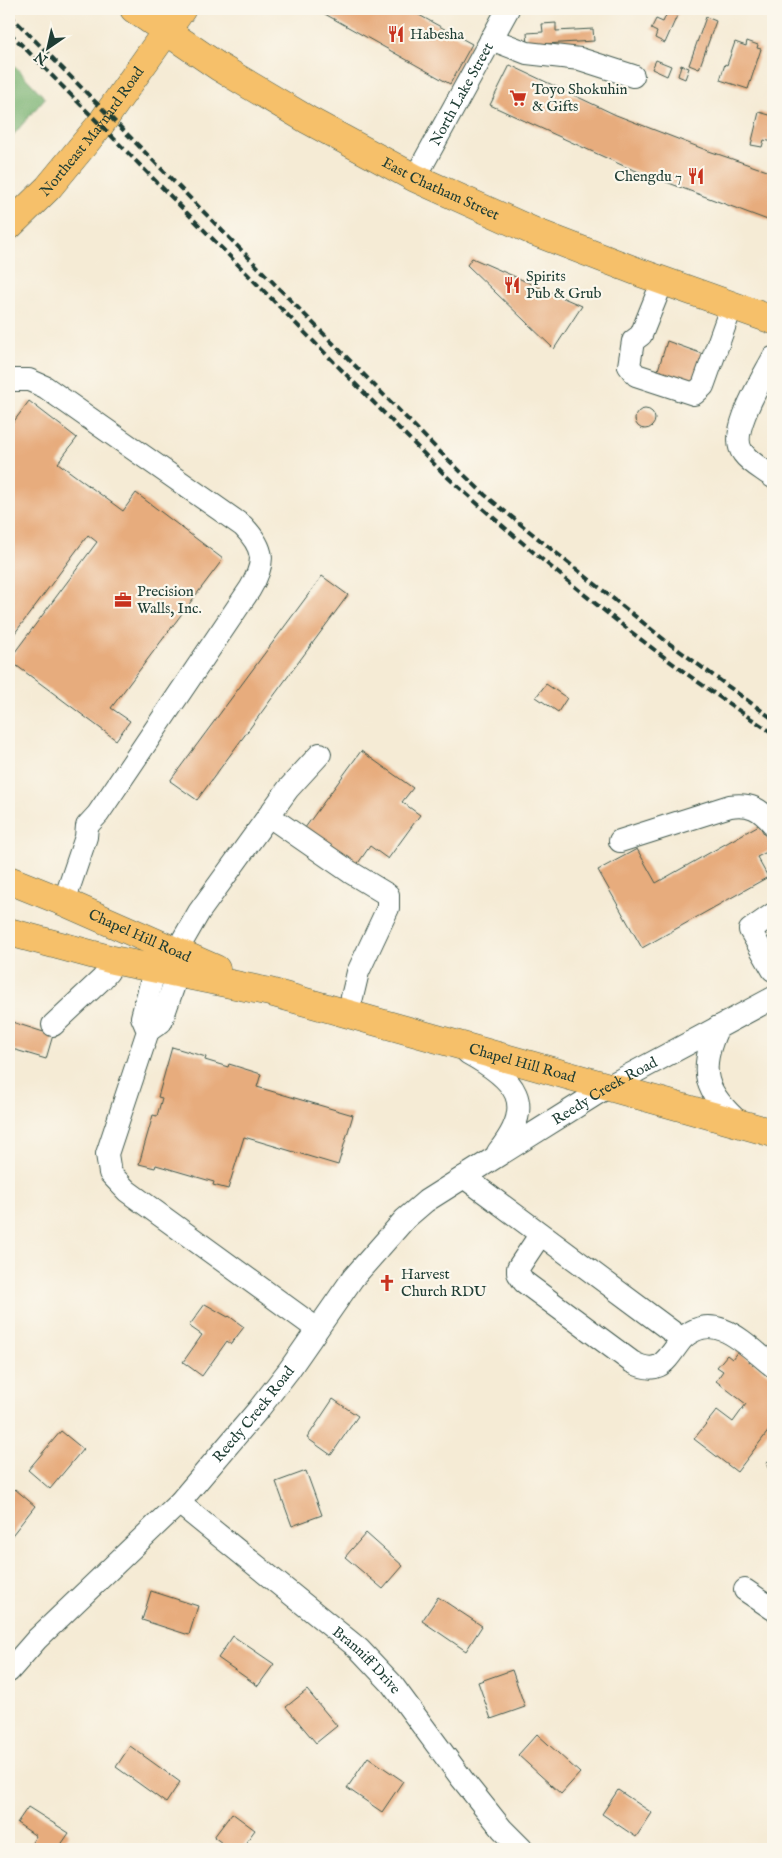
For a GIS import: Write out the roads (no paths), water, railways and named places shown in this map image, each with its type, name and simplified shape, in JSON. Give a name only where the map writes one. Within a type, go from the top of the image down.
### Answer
[{"type":"main road","name":"East Chatham Street","points":[[134,9],[175,20],[235,76],[308,120],[416,178],[535,232],[773,320]]},
{"type":"main road","name":"Northeast Maynard Road","points":[[9,226],[48,188],[100,125],[175,20]]},
{"type":"main road","name":"Chapel Hill Road","points":[[9,880],[64,902],[170,964]]},
{"type":"main road","name":"Chapel Hill Road","points":[[9,932],[113,960],[170,964],[773,1133]]},
{"type":"street","name":"North Lake Street","points":[[416,178],[508,9]]},
{"type":"street","points":[[491,39],[527,53],[580,58],[633,76]]},
{"type":"street","points":[[663,280],[641,335],[633,341],[630,366],[636,375],[694,394],[703,386],[732,305]]},
{"type":"street","points":[[773,358],[742,421],[738,441],[743,454],[773,477]]},
{"type":"street","points":[[9,380],[29,380],[45,387],[243,526],[254,538],[259,547],[262,560],[259,574],[250,589],[98,814],[87,826],[86,838],[64,902]]},
{"type":"street","points":[[317,1329],[126,1191],[110,1173],[107,1154],[148,1031],[142,1017],[170,964],[200,912],[288,788],[320,754]]},
{"type":"street","points":[[620,841],[741,804],[752,806],[773,824]]},
{"type":"street","points":[[269,816],[388,896],[388,908],[358,972],[348,1014]]},
{"type":"street","points":[[773,914],[750,930],[773,970]]},
{"type":"street","points":[[53,1025],[102,979],[108,972],[113,960]]},
{"type":"street","name":"Reedy Creek Road","points":[[9,1671],[37,1639],[179,1503],[258,1410],[289,1370],[353,1278],[405,1219],[426,1201],[608,1086],[773,998]]},
{"type":"street","points":[[718,1027],[711,1042],[707,1062],[707,1077],[714,1096],[741,1124]]},
{"type":"street","name":"Reedy Creek Road","points":[[448,1042],[489,1065],[504,1076],[514,1088],[518,1106],[518,1118],[510,1136],[493,1158]]},
{"type":"street","points":[[464,1177],[682,1339]]},
{"type":"street","points":[[540,1235],[520,1263],[518,1268],[520,1278],[632,1362],[647,1369],[654,1368],[666,1360],[682,1339],[697,1328],[710,1326],[721,1328],[731,1333],[773,1366]]},
{"type":"street","name":"Branniff Drive","points":[[179,1503],[359,1649],[391,1683],[462,1779],[502,1829],[522,1849]]},
{"type":"street","points":[[745,1590],[773,1609]]},
{"type":"railway","points":[[9,14],[436,448],[485,495],[666,641],[773,719]]},
{"type":"railway","points":[[9,32],[444,474],[603,610],[686,674],[773,733]]},
{"type":"place","name":"Habesha","points":[[396,34]]},
{"type":"place","name":"Toyo Shokuhin & Gifts","points":[[518,98]]},
{"type":"place","name":"Chengdu 7","points":[[696,176]]},
{"type":"place","name":"Spirits Pub & Grub","points":[[512,285]]},
{"type":"place","name":"Precision Walls, Inc.","points":[[123,600]]},
{"type":"place","name":"Harvest Church RDU","points":[[387,1283]]}]
